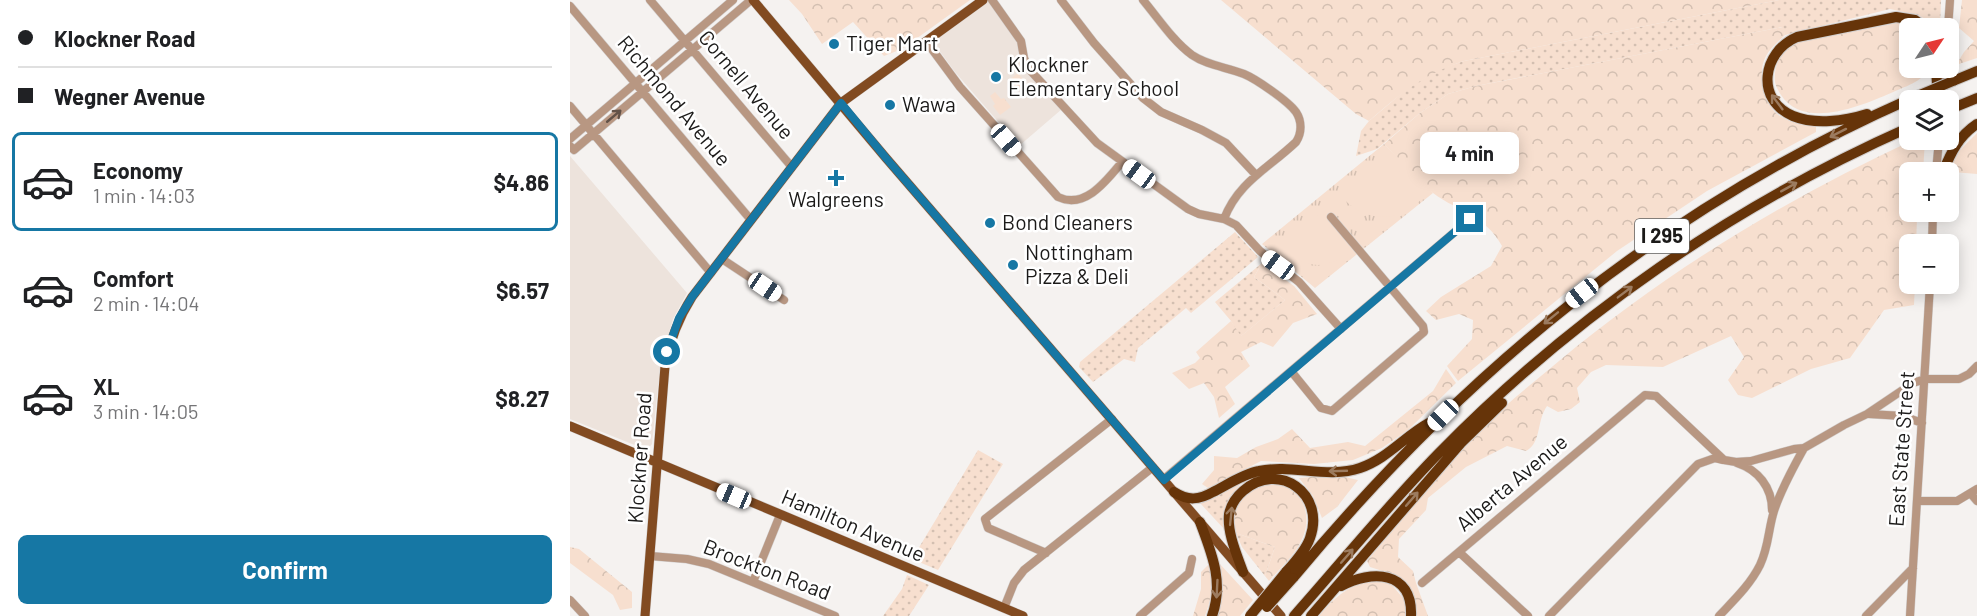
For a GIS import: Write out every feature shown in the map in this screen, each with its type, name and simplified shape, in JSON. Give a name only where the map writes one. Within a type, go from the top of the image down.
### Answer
[{"type":"highway","points":[[1899,102],[1846,119],[1801,119],[1785,112],[1775,101],[1768,87],[1768,72],[1769,64],[1777,50],[1797,38],[1896,17],[1902,18]]},
{"type":"highway","name":"I 295","points":[[1932,90],[1977,71]]},
{"type":"highway","points":[[1959,105],[1974,99]]},
{"type":"highway","name":"I 295","points":[[1260,616],[1290,575],[1396,462],[1443,415],[1542,326],[1607,275],[1669,231],[1772,168],[1899,104]]},
{"type":"highway","points":[[1948,162],[1956,144],[1977,124]]},
{"type":"highway","name":"I 295","points":[[1294,616],[1439,453],[1496,399],[1565,339],[1632,287],[1711,233],[1816,172],[1899,131]]},
{"type":"highway","points":[[1315,612],[1461,443],[1565,339]]},
{"type":"highway","points":[[1174,492],[1190,499],[1203,497],[1249,474],[1266,470],[1340,472],[1361,468],[1390,452],[1418,429],[1443,415]]},
{"type":"highway","points":[[1243,572],[1231,533],[1229,516],[1231,507],[1238,496],[1253,484],[1273,479],[1281,479],[1293,484],[1302,490],[1312,510],[1311,537],[1290,575],[1250,616]]},
{"type":"highway","points":[[1200,522],[1212,555],[1217,578],[1212,616]]},
{"type":"highway","points":[[1332,591],[1365,576],[1383,575],[1402,587],[1408,598],[1411,616]]},
{"type":"main road","points":[[752,0],[1281,616]]},
{"type":"main road","name":"Klockner Road","points":[[645,616],[665,366],[667,352],[679,318],[692,297],[841,103],[983,0]]},
{"type":"main road","name":"Hamilton Avenue","points":[[570,426],[1023,616]]},
{"type":"street","name":"Cornell Avenue","points":[[650,0],[791,166]]},
{"type":"street","points":[[570,146],[574,150],[752,0]]},
{"type":"street","points":[[992,0],[1021,41],[1028,68],[1088,135],[1188,209],[1224,219],[1236,225],[1260,251],[1299,282],[1341,329]]},
{"type":"street","points":[[1061,0],[1094,43],[1143,98],[1161,112],[1226,143],[1256,175]]},
{"type":"street","points":[[1143,0],[1191,54],[1256,80],[1296,112],[1301,127],[1295,144],[1256,175],[1237,194],[1224,219]]},
{"type":"street","points":[[1949,18],[1950,0]]},
{"type":"street","points":[[570,139],[730,3],[734,15]]},
{"type":"street","name":"Richmond Avenue","points":[[570,6],[751,220]]},
{"type":"street","points":[[926,41],[960,87],[1058,197],[1075,201],[1087,197],[1110,177],[1122,162]]},
{"type":"street","points":[[570,106],[711,273]]},
{"type":"street","points":[[1291,371],[1322,408],[1332,411],[1424,332],[1424,326],[1331,217]]},
{"type":"street","points":[[1164,480],[1470,219]]},
{"type":"street","points":[[722,259],[784,300]]},
{"type":"street","name":"East State Street","points":[[1910,616],[1929,294]]},
{"type":"street","points":[[1549,616],[1698,464],[1715,458],[1736,462],[1753,460],[1794,448],[1804,448],[1867,414],[1913,383],[1925,379],[1959,379],[1969,374],[1977,366]]},
{"type":"street","name":"Alberta Avenue","points":[[1422,583],[1645,395],[1656,396],[1724,460]]},
{"type":"street","points":[[1867,414],[1904,416],[1922,423]]},
{"type":"street","points":[[1046,553],[986,525],[987,516],[1112,419]]},
{"type":"street","points":[[1719,616],[1746,587],[1760,564],[1779,495],[1804,448]]},
{"type":"street","points":[[1736,462],[1751,470],[1764,482],[1771,497],[1773,514]]},
{"type":"street","points":[[1004,608],[1018,576],[1153,467]]},
{"type":"street","points":[[1917,501],[1957,501],[1974,491],[1977,501]]},
{"type":"street","points":[[753,582],[780,515]]},
{"type":"street","points":[[1459,552],[1527,616]]},
{"type":"street","name":"Brockton Road","points":[[650,556],[699,561],[835,616]]},
{"type":"street","points":[[1140,616],[1189,573],[1192,559]]},
{"type":"street","points":[[1866,616],[1913,568]]},
{"type":"street","points":[[570,600],[585,616]]},
{"type":"shaded area","name":"Klockner Elementary School","points":[[988,0],[1019,40],[1020,56],[1062,109],[1019,146],[955,72],[933,42]]},
{"type":"shaded area","points":[[570,156],[687,293],[673,319],[661,358],[652,444],[647,450],[570,419]]},
{"type":"green space","points":[[789,0],[970,0],[902,49],[884,56],[853,22],[822,44],[802,14]]},
{"type":"green space","points":[[1221,0],[1779,0],[1464,61],[1437,72],[1413,86],[1369,121],[1356,114]]},
{"type":"green space","points":[[1779,0],[1941,0],[1940,18],[1923,18],[1890,9],[1785,35],[1782,27],[1476,86],[1448,94],[1420,113],[1377,149],[1356,156],[1361,131],[1369,121],[1409,87],[1440,69],[1464,61]]},
{"type":"green space","points":[[1962,0],[1977,0],[1977,58],[1959,64],[1964,52],[1974,41],[1959,28]]},
{"type":"green space","points":[[1899,23],[1899,78],[1921,78],[1913,84],[1849,109],[1818,113],[1804,111],[1791,105],[1781,95],[1775,80],[1777,63],[1780,58],[1798,42]]},
{"type":"green space","points":[[1783,27],[1785,35],[1770,50],[1763,63],[1762,78],[1765,93],[1776,113],[1785,119],[1816,126],[1816,132],[1707,191],[1617,251],[1458,381],[1447,366],[1472,339],[1473,320],[1459,314],[1436,320],[1426,311],[1441,297],[1491,266],[1502,246],[1496,236],[1480,221],[1426,188],[1384,144],[1420,113],[1448,94],[1476,86]]},
{"type":"green space","points":[[1018,73],[1026,83],[1016,91],[1008,81]]},
{"type":"green space","points":[[995,92],[1011,107],[1000,115],[993,106],[995,104],[990,96]]},
{"type":"green space","points":[[1977,133],[1977,174],[1959,172],[1959,162],[1952,162],[1961,149]]},
{"type":"green space","points":[[1384,144],[1433,193],[1315,288],[1262,244]]},
{"type":"green space","points":[[1899,147],[1899,150],[1924,150],[1924,162],[1899,162],[1899,222],[1917,222],[1916,234],[1899,234],[1899,294],[1915,294],[1914,305],[1884,310],[1850,358],[1811,369],[1752,398],[1738,395],[1728,380],[1744,357],[1731,336],[1663,367],[1606,365],[1591,372],[1577,388],[1580,402],[1571,409],[1558,412],[1547,406],[1537,437],[1526,451],[1507,446],[1466,467],[1428,498],[1426,510],[1399,539],[1398,557],[1413,571],[1428,616],[1414,616],[1402,582],[1391,574],[1370,567],[1367,561],[1427,489],[1498,413],[1600,328],[1685,267],[1774,212]]},
{"type":"green space","points":[[1382,160],[1387,160],[1425,195],[1407,211],[1385,217],[1363,212],[1343,198]]},
{"type":"green space","points":[[1317,215],[1321,216],[1353,250],[1334,261],[1318,265],[1301,261],[1283,249]]},
{"type":"green space","points":[[1235,232],[1258,257],[1191,313],[1186,308],[1138,348],[1135,362],[1124,359],[1093,382],[1079,367],[1080,362]]},
{"type":"green space","points":[[1262,263],[1254,277],[1285,300],[1240,337],[1231,321],[1215,302]]},
{"type":"green space","points":[[1262,263],[1294,286],[1317,314],[1293,323],[1273,347],[1261,342],[1241,352],[1250,366],[1225,387],[1235,404],[1219,418],[1214,397],[1204,383],[1189,389],[1172,373],[1195,363],[1200,358],[1196,352],[1231,321],[1241,336],[1285,300],[1254,277]]},
{"type":"green space","points":[[1446,369],[1456,383],[1408,430],[1382,448],[1353,460],[1314,464],[1261,461],[1208,488],[1202,484],[1214,470],[1214,456],[1237,458],[1256,447],[1278,439],[1292,429],[1310,448],[1348,442],[1365,446],[1433,391]]},
{"type":"green space","points":[[978,450],[1003,464],[938,570],[912,559]]},
{"type":"green space","points":[[1336,475],[1358,480],[1337,507],[1322,518],[1313,496],[1299,478]]},
{"type":"green space","points":[[1243,480],[1224,509],[1225,530],[1200,503]]},
{"type":"green space","points":[[1262,484],[1287,485],[1300,498],[1306,515],[1306,526],[1298,546],[1269,581],[1265,576],[1275,547],[1236,533],[1232,513],[1245,495]]},
{"type":"green space","points":[[1236,533],[1275,547],[1265,576],[1242,547]]},
{"type":"green space","points":[[570,547],[579,549],[632,592],[632,608],[620,610],[613,595],[570,563]]},
{"type":"green space","points":[[1211,562],[1213,591],[1205,616],[1193,616],[1201,589],[1201,572]]},
{"type":"green space","points":[[1219,563],[1253,600],[1240,616],[1214,616]]},
{"type":"green space","points":[[907,575],[929,585],[909,616],[883,616],[902,589]]},
{"type":"green space","points":[[1369,581],[1390,583],[1404,599],[1407,616],[1319,616],[1341,594]]},
{"type":"place","name":"Tiger Mart","points":[[834,44]]},
{"type":"place","name":"Klockner Elementary School","points":[[996,77]]},
{"type":"place","name":"Wawa","points":[[890,105]]},
{"type":"place","name":"Walgreens","points":[[836,178]]},
{"type":"place","name":"Bond Cleaners","points":[[990,223]]},
{"type":"place","name":"Nottingham Pizza & Deli","points":[[1013,265]]},
{"type":"route","points":[[667,352],[679,318],[692,297],[841,103],[1164,480],[1470,219]]}]
